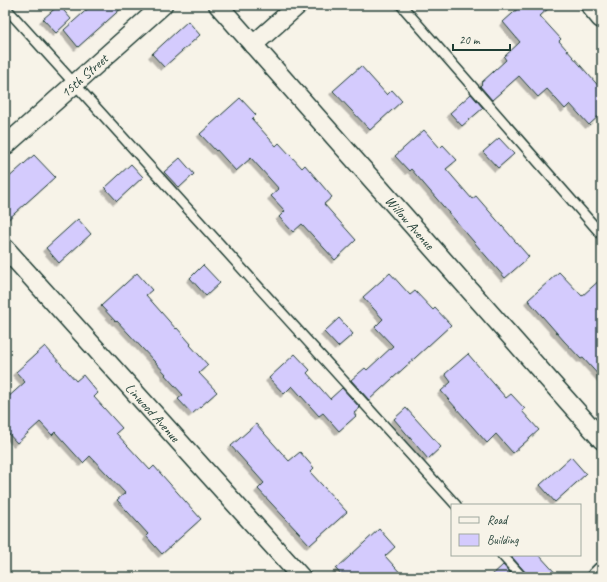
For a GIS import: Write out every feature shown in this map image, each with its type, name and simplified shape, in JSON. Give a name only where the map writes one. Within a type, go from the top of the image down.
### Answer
[{"type":"street","name":"15th Street","points":[[5,146],[163,5]]},
{"type":"street","name":"Willow Avenue","points":[[218,5],[602,440]]},
{"type":"street","points":[[253,45],[298,5]]},
{"type":"street","points":[[592,5],[602,17]]},
{"type":"street","name":"Linwood Avenue","points":[[5,248],[301,577]]},
{"type":"street","points":[[596,577],[602,571]]},
{"type":"lane","points":[[401,5],[602,235]]},
{"type":"lane","points":[[5,7],[455,504]]},
{"type":"lane","points":[[503,556],[522,577]]},
{"type":"building","points":[[59,5],[71,19],[56,33],[43,19]]},
{"type":"building","points":[[92,5],[125,5],[78,47],[64,30]]},
{"type":"building","points":[[522,5],[552,5],[540,16],[561,39],[559,41],[602,90],[602,113],[589,125],[570,104],[565,109],[547,89],[538,97],[519,76],[492,100],[480,86],[482,84],[481,83],[506,60],[504,57],[520,42],[503,22]]},
{"type":"building","points":[[188,21],[200,35],[164,67],[152,54]]},
{"type":"building","points":[[361,66],[387,95],[392,90],[402,101],[370,130],[333,91]]},
{"type":"building","points":[[471,94],[483,108],[462,126],[450,113]]},
{"type":"building","points":[[240,98],[256,115],[252,119],[276,146],[279,143],[302,168],[305,165],[332,197],[324,204],[356,240],[335,260],[302,224],[293,232],[279,217],[285,211],[271,196],[279,189],[251,158],[236,171],[200,134]]},
{"type":"building","points":[[424,130],[440,148],[443,145],[457,160],[446,169],[472,199],[476,196],[529,257],[505,278],[411,169],[409,171],[395,156]]},
{"type":"building","points":[[499,138],[514,154],[498,168],[483,152]]},
{"type":"building","points":[[34,155],[55,177],[5,222],[5,181]]},
{"type":"building","points":[[180,158],[194,174],[179,188],[164,172]]},
{"type":"building","points":[[131,164],[143,177],[117,201],[105,188]]},
{"type":"building","points":[[78,219],[91,234],[59,263],[46,248]]},
{"type":"building","points":[[203,265],[220,283],[206,296],[190,278]]},
{"type":"building","points":[[559,272],[582,296],[602,278],[602,379],[583,358],[581,359],[564,341],[528,300]]},
{"type":"building","points":[[137,273],[152,290],[146,295],[176,329],[177,328],[208,365],[199,373],[217,392],[192,414],[178,399],[183,395],[165,375],[166,374],[117,321],[116,322],[101,306]]},
{"type":"building","points":[[390,273],[410,295],[415,291],[433,310],[435,308],[451,325],[369,400],[351,380],[365,368],[367,370],[393,346],[375,327],[383,319],[363,297]]},
{"type":"building","points":[[339,318],[353,334],[338,347],[324,332]]},
{"type":"building","points":[[45,346],[76,381],[83,375],[98,393],[94,397],[122,428],[116,433],[150,470],[154,466],[201,519],[162,554],[146,536],[148,534],[117,500],[125,493],[90,456],[83,463],[55,432],[52,435],[40,422],[17,443],[5,430],[5,400],[25,382],[16,372]]},
{"type":"building","points":[[295,354],[310,370],[307,373],[330,399],[342,388],[360,408],[354,413],[356,416],[339,431],[323,413],[319,416],[292,386],[284,394],[269,378]]},
{"type":"building","points":[[468,354],[506,398],[511,394],[525,409],[522,411],[539,430],[513,453],[496,434],[487,443],[441,391],[451,382],[445,374]]},
{"type":"building","points":[[406,408],[441,447],[428,459],[394,419]]},
{"type":"building","points":[[256,424],[289,461],[300,452],[314,468],[310,472],[347,512],[310,545],[258,489],[264,483],[231,446]]},
{"type":"building","points":[[571,457],[586,474],[555,502],[540,485]]},
{"type":"building","points":[[379,529],[395,547],[385,556],[404,577],[343,577],[336,569]]},
{"type":"building","points":[[540,556],[559,577],[528,577],[512,557]]},
{"type":"building","points":[[503,565],[514,577],[490,577]]}]
